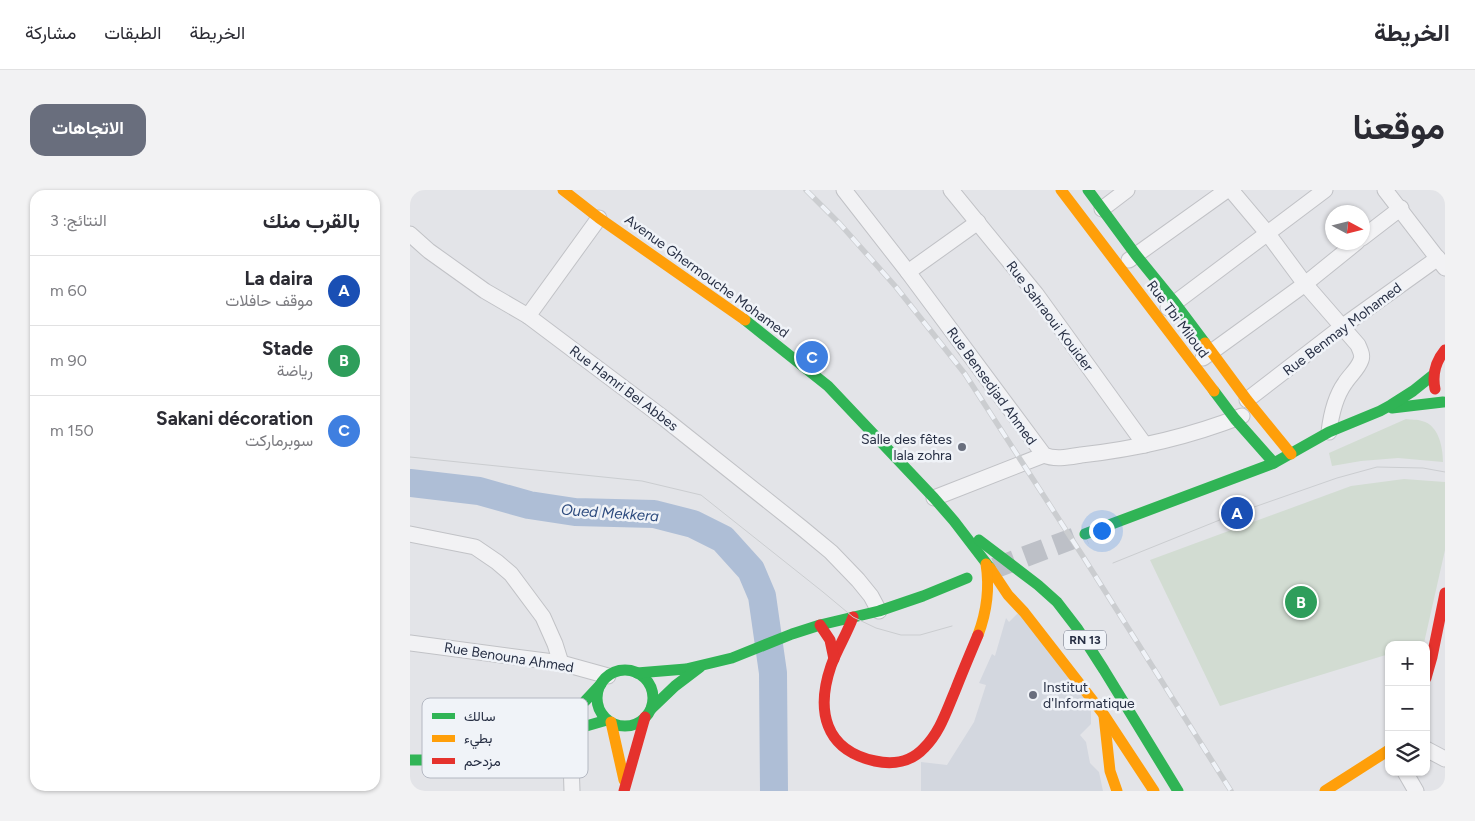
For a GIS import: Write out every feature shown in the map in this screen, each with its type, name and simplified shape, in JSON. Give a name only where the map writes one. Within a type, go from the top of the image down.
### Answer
[{"type":"main road","name":"Avenue Ghermouche Mohamed","points":[[563,190],[599,218],[756,328],[828,386],[954,521]]},
{"type":"main road","name":"Rue Tbi Miloud","points":[[1061,190],[1235,419],[1274,463]]},
{"type":"main road","points":[[1088,190],[1136,255],[1176,303],[1252,406],[1291,454]]},
{"type":"main road","points":[[1444,403],[1435,390],[1433,375],[1438,358],[1445,350]]},
{"type":"main road","points":[[1085,534],[1274,463],[1329,432],[1380,411],[1408,395],[1433,375]]},
{"type":"main road","points":[[1380,411],[1412,404],[1444,403]]},
{"type":"main road","name":"RN 13","points":[[954,521],[985,560],[1008,595],[1024,612],[1104,715],[1154,791]]},
{"type":"main road","name":"RN 13","points":[[954,521],[1038,585],[1057,602],[1099,662],[1178,791]]},
{"type":"main road","points":[[853,618],[828,675],[823,706],[828,726],[834,737],[846,750],[869,760],[898,762],[908,759],[928,745],[938,732],[984,617],[989,593],[985,560]]},
{"type":"main road","points":[[588,698],[604,680],[622,670],[637,673],[670,671],[702,666],[732,658],[792,634],[820,625],[879,611],[967,578]]},
{"type":"main road","points":[[1430,663],[1443,616],[1445,593]]},
{"type":"main road","points":[[984,617],[991,608],[1008,595],[1023,594]]},
{"type":"main road","points":[[820,625],[830,640],[834,659]]},
{"type":"main road","points":[[1087,665],[1117,704],[1132,716]]},
{"type":"main road","points":[[604,680],[598,690],[598,703],[603,715],[609,721],[622,726],[629,726],[635,724],[675,686],[702,666]]},
{"type":"main road","points":[[624,788],[653,700],[649,684],[644,677],[637,673]]},
{"type":"main road","points":[[1104,715],[1110,771],[1117,791]]},
{"type":"main road","points":[[588,726],[609,721]]},
{"type":"main road","points":[[609,721],[619,753],[624,788]]},
{"type":"main road","points":[[1325,791],[1385,753]]},
{"type":"street","name":"Rue Bensedjad Ahmed","points":[[844,190],[908,272],[1044,455],[1054,458],[1094,454],[1145,445],[1213,428],[1235,419],[1252,406]]},
{"type":"street","name":"Rue Sahraoui Kouider","points":[[951,190],[1036,294],[1145,445]]},
{"type":"street","points":[[1102,208],[1127,190]]},
{"type":"street","points":[[1119,267],[1229,190],[1268,234],[1305,284],[1343,326],[1358,345],[1362,354],[1362,359],[1356,370],[1344,383],[1338,396],[1330,419],[1329,432]]},
{"type":"street","points":[[1157,316],[1325,190]]},
{"type":"street","points":[[1386,190],[1442,263]]},
{"type":"street","points":[[1370,232],[1401,208]]},
{"type":"street","points":[[528,316],[599,218]]},
{"type":"street","points":[[908,272],[978,222]]},
{"type":"street","name":"Rue Hamri Bel Abbes","points":[[410,234],[485,291],[528,316],[665,419],[802,528],[831,552],[858,580],[871,596],[879,611]]},
{"type":"street","points":[[1194,365],[1305,284],[1347,250]]},
{"type":"street","name":"Rue Benmay Mohamed","points":[[1252,406],[1343,326],[1442,263]]},
{"type":"street","points":[[934,498],[1044,455]]},
{"type":"street","points":[[410,534],[475,547],[497,562],[511,574],[543,617],[561,663]]},
{"type":"street","name":"Rue Benouna Ahmed","points":[[410,643],[561,663],[604,680]]},
{"type":"street","points":[[1430,751],[1445,759]]},
{"type":"street","points":[[1407,776],[1416,791]]},
{"type":"street","points":[[572,778],[572,791]]},
{"type":"shaded area","points":[[1406,419],[1420,420],[1432,427],[1441,444],[1443,462],[1398,458],[1332,466],[1329,453]]},
{"type":"shaded area","points":[[1404,479],[1445,482],[1445,550],[1424,641],[1385,641],[1385,655],[1220,706],[1150,560],[1351,486]]},
{"type":"shaded area","name":"Institut d'Informatique","points":[[1020,611],[1091,706],[1091,724],[1080,735],[1086,742],[1090,763],[1099,772],[1103,791],[921,791],[921,762],[947,765],[974,722],[986,685],[979,683],[992,654],[995,656],[1006,618],[1009,622]]},
{"type":"waterway","name":"Oued Mekkera","points":[[410,483],[479,491],[529,505],[575,512],[654,514],[693,524],[723,539],[751,570],[762,596],[773,673],[774,791]]},
{"type":"tunnel","points":[[995,568],[1085,534]]},
{"type":"tram line","points":[[410,457],[642,481],[701,495],[853,617],[876,628],[901,635],[920,635],[952,626]]},
{"type":"tram line","points":[[1113,563],[1237,513],[1337,478],[1377,467],[1423,468],[1445,472]]},
{"type":"railway","points":[[806,190],[840,224],[896,287],[965,374],[1231,791]]},
{"type":"traffic: fast","points":[[1088,190],[1205,343]]},
{"type":"traffic: fast","points":[[745,320],[828,386],[934,498],[990,568]]},
{"type":"traffic: fast","points":[[1085,534],[1274,463],[1329,432],[1391,405],[1433,375]]},
{"type":"traffic: fast","points":[[1214,391],[1235,419],[1274,463]]},
{"type":"traffic: fast","points":[[1392,408],[1443,402]]},
{"type":"traffic: fast","points":[[979,540],[1057,602],[1077,628],[1104,670],[1178,791]]},
{"type":"traffic: fast","points":[[637,673],[686,669],[732,658],[792,634],[820,625],[879,611],[967,578]]},
{"type":"traffic: fast","points":[[651,709],[675,686],[700,667]]},
{"type":"traffic: fast","points":[[625,670],[636,672],[645,678],[651,687],[653,698],[651,709],[645,718],[636,724],[625,726],[614,724],[605,718],[599,709],[597,698],[599,687],[605,678],[614,672],[625,670]]},
{"type":"traffic: fast","points":[[588,698],[601,684]]},
{"type":"traffic: fast","points":[[588,725],[607,720]]},
{"type":"traffic: fast","points":[[410,760],[422,760]]},
{"type":"traffic: slow","points":[[563,190],[599,218],[745,320]]},
{"type":"traffic: slow","points":[[1061,190],[1214,391]]},
{"type":"traffic: slow","points":[[1205,343],[1247,400],[1291,454]]},
{"type":"traffic: slow","points":[[978,635],[987,600],[986,564]]},
{"type":"traffic: slow","points":[[990,568],[1008,595],[1024,612],[1104,715],[1154,791]]},
{"type":"traffic: slow","points":[[1104,716],[1110,771],[1117,791]]},
{"type":"traffic: slow","points":[[611,722],[624,780]]},
{"type":"traffic: slow","points":[[1325,791],[1385,753]]},
{"type":"traffic: jam","points":[[1435,389],[1435,368],[1445,350]]},
{"type":"traffic: jam","points":[[1430,664],[1445,593]]},
{"type":"traffic: jam","points":[[853,617],[831,666],[826,682],[825,712],[828,726],[844,748],[858,756],[875,761],[895,762],[908,759],[919,753],[930,742],[945,714],[978,635]]},
{"type":"traffic: jam","points":[[820,625],[830,640],[834,659]]},
{"type":"traffic: jam","points":[[624,791],[645,717]]},
{"type":"place","name":"Sakani décoration","points":[[812,357]]},
{"type":"place","name":"Salle des fêtes lala zohra","points":[[962,447]]},
{"type":"place","name":"La daira","points":[[1237,513]]},
{"type":"place","name":"Stade","points":[[1301,602]]},
{"type":"place","name":"Institut d'Informatique","points":[[1033,695]]}]
